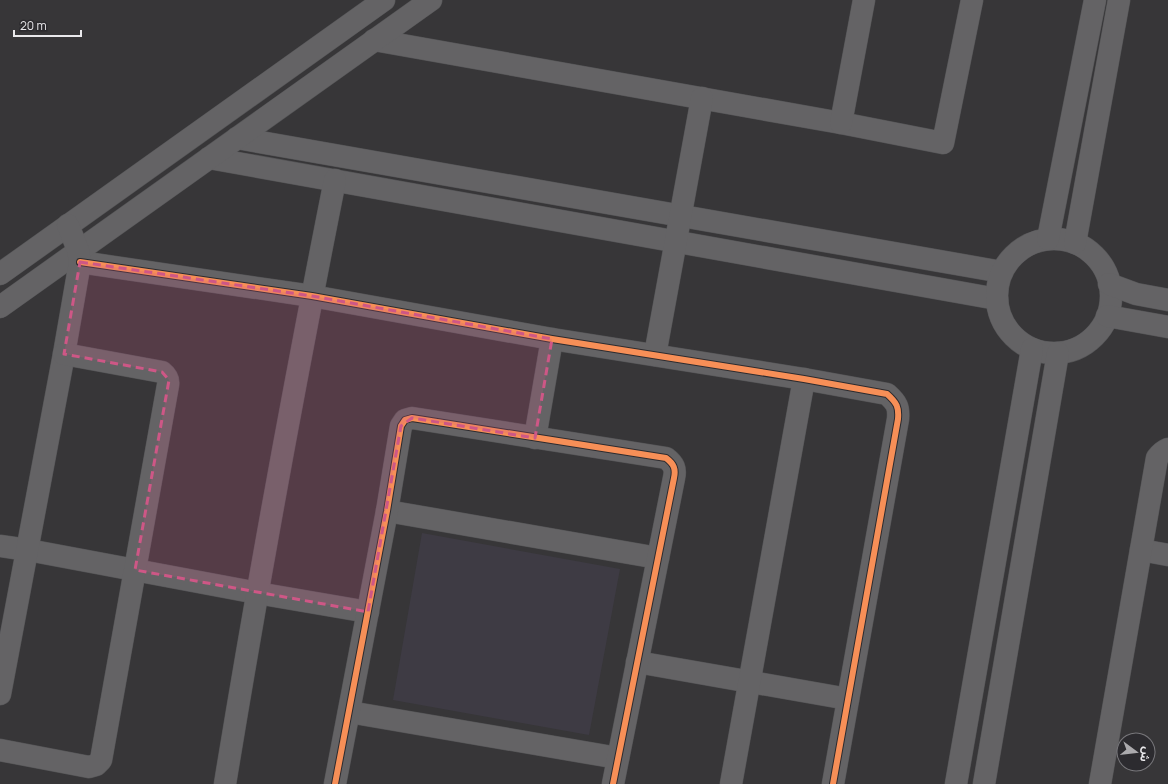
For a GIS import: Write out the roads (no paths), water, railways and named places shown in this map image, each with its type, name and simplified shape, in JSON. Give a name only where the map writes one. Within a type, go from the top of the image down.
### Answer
[{"type":"street","points":[[0,274],[384,0]]},
{"type":"street","points":[[0,307],[79,256],[209,158],[431,0]]},
{"type":"street","points":[[841,123],[864,0]]},
{"type":"street","points":[[374,40],[841,123],[943,143],[972,0]]},
{"type":"street","points":[[1048,239],[1095,0]]},
{"type":"street","points":[[1075,243],[1119,0]]},
{"type":"street","points":[[655,355],[702,98]]},
{"type":"street","points":[[237,138],[1002,272]]},
{"type":"street","points":[[209,158],[997,299]]},
{"type":"street","points":[[224,784],[256,593],[335,180]]},
{"type":"street","points":[[0,694],[64,354],[79,256],[68,225]]},
{"type":"street","points":[[1062,239],[1075,243],[1088,250],[1098,259],[1105,271],[1110,284],[1110,300],[1107,316],[1101,328],[1093,338],[1082,346],[1070,351],[1058,353],[1045,353],[1032,349],[1011,335],[999,312],[997,290],[1002,272],[1016,253],[1036,241],[1062,239]]},
{"type":"street","points":[[79,256],[887,394],[894,401],[898,409],[896,427],[833,784]]},
{"type":"street","points":[[1110,284],[1136,294],[1168,300]]},
{"type":"street","points":[[1107,316],[1168,327]]},
{"type":"street","points":[[535,438],[552,338]]},
{"type":"street","points":[[956,784],[1032,349]]},
{"type":"street","points":[[984,784],[1058,353]]},
{"type":"street","points":[[0,750],[89,767],[96,765],[100,760],[168,380],[166,375],[162,372],[64,354]]},
{"type":"street","points":[[731,784],[804,379]]},
{"type":"street","points":[[335,784],[387,511],[401,426],[405,420],[412,418],[666,458],[672,463],[675,470],[613,784]]},
{"type":"street","points":[[1100,784],[1157,458],[1164,450],[1168,449]]},
{"type":"street","points":[[387,511],[658,558]]},
{"type":"street","points":[[0,546],[368,612]]},
{"type":"street","points":[[1141,550],[1168,555]]},
{"type":"street","points":[[637,662],[848,699]]},
{"type":"street","points":[[349,712],[618,758]]}]
